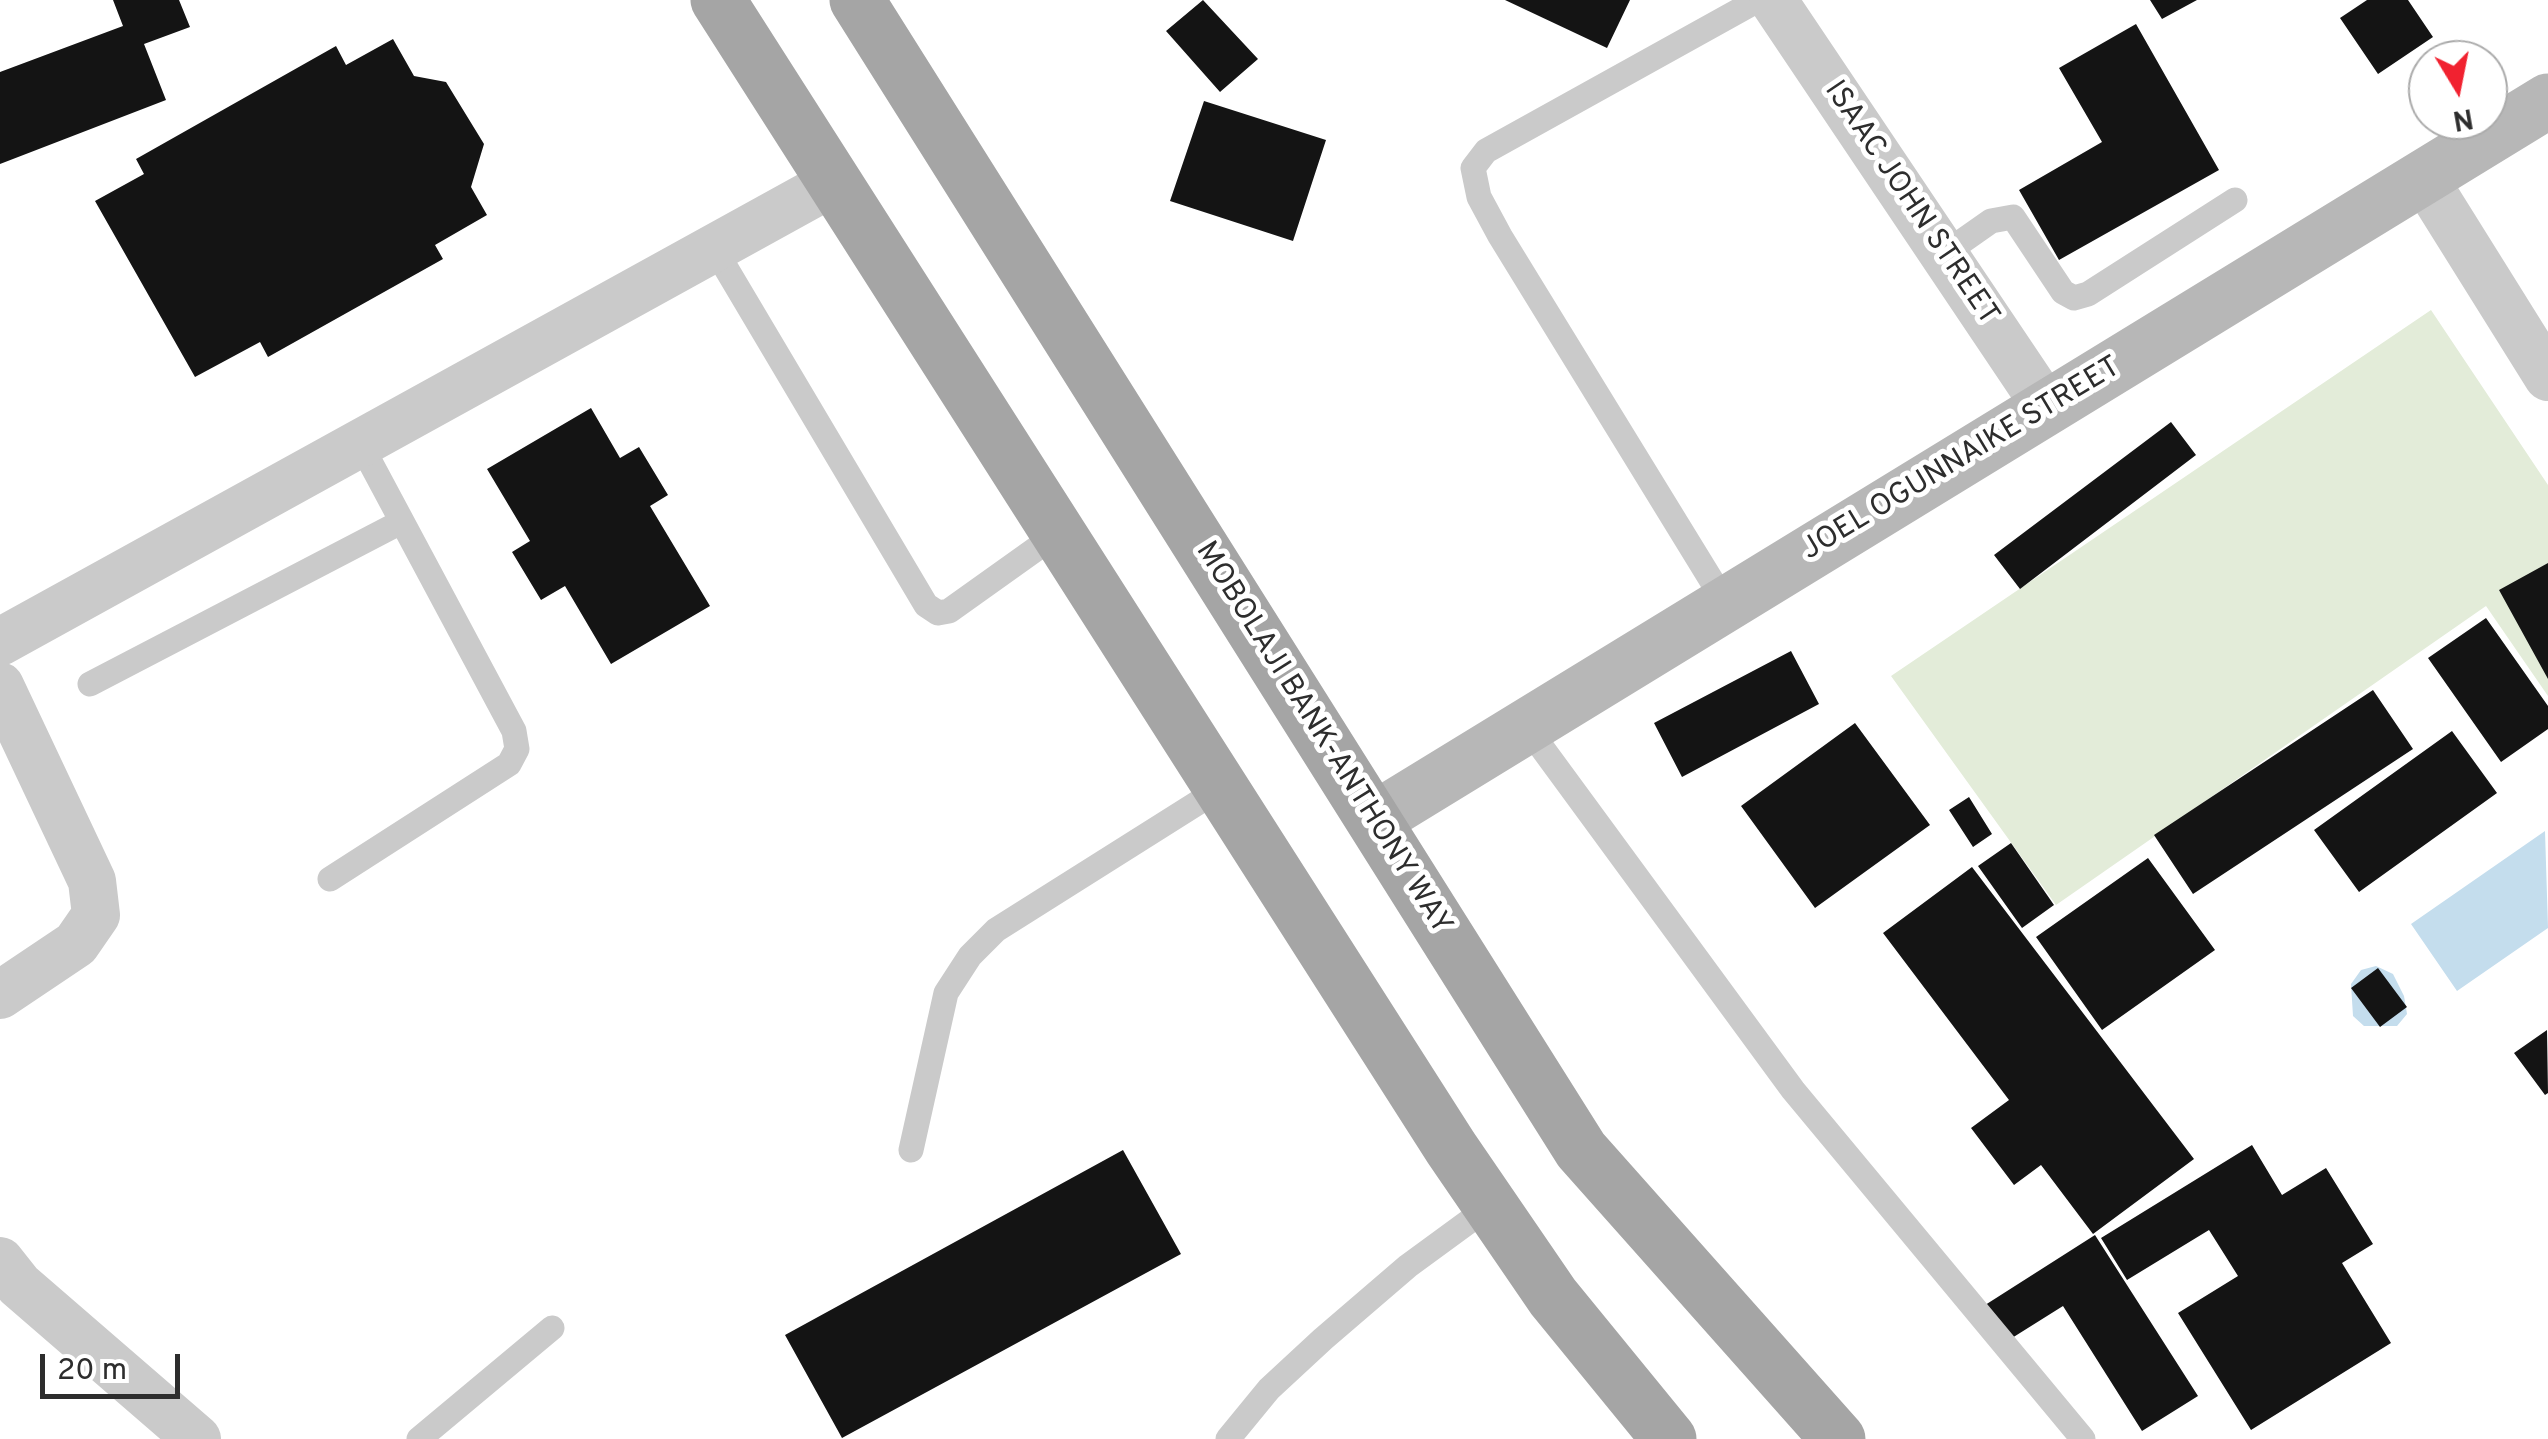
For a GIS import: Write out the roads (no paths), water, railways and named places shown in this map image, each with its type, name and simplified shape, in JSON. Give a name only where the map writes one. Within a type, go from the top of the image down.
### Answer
[{"type":"main road","points":[[718,0],[1218,790],[1490,1206],[1553,1296],[1669,1439]]},
{"type":"main road","name":"MOBOLAJI BANK-ANTHONY WAY","points":[[857,0],[1580,1150],[1838,1439]]},
{"type":"street","name":"ISAAC JOHN STREET","points":[[1773,0],[2047,408]]},
{"type":"street","name":"JOEL OGUNNAIKE STREET","points":[[1375,819],[2548,101]]},
{"type":"street","points":[[2423,177],[2548,378]]},
{"type":"street","points":[[0,642],[834,182]]},
{"type":"street","points":[[0,686],[92,882],[96,915],[76,944],[0,995]]},
{"type":"street","points":[[0,1260],[19,1285],[197,1439]]},
{"type":"lane","points":[[1726,604],[1500,236],[1479,197],[1474,168],[1486,152],[1758,0]]},
{"type":"lane","points":[[1944,254],[1990,221],[2013,218],[2063,292],[2074,298],[2088,294],[2235,200]]},
{"type":"lane","points":[[714,248],[926,604],[938,613],[950,611],[1057,534]]},
{"type":"lane","points":[[330,879],[509,764],[517,749],[514,731],[360,443]]},
{"type":"lane","points":[[90,684],[401,522]]},
{"type":"lane","points":[[1526,726],[1793,1090],[2084,1439]]},
{"type":"lane","points":[[911,1150],[946,993],[970,956],[996,930],[1218,790]]},
{"type":"lane","points":[[1298,953],[1339,1014]]},
{"type":"lane","points":[[1228,1439],[1269,1389],[1323,1340],[1408,1266],[1490,1206]]},
{"type":"lane","points":[[418,1439],[552,1328]]},
{"type":"water","points":[[2545,831],[2548,928],[2457,991],[2411,924]]},
{"type":"water","points":[[2376,966],[2393,974],[2404,996],[2407,1014],[2397,1026],[2364,1026],[2353,1016],[2351,984],[2361,970]]}]
